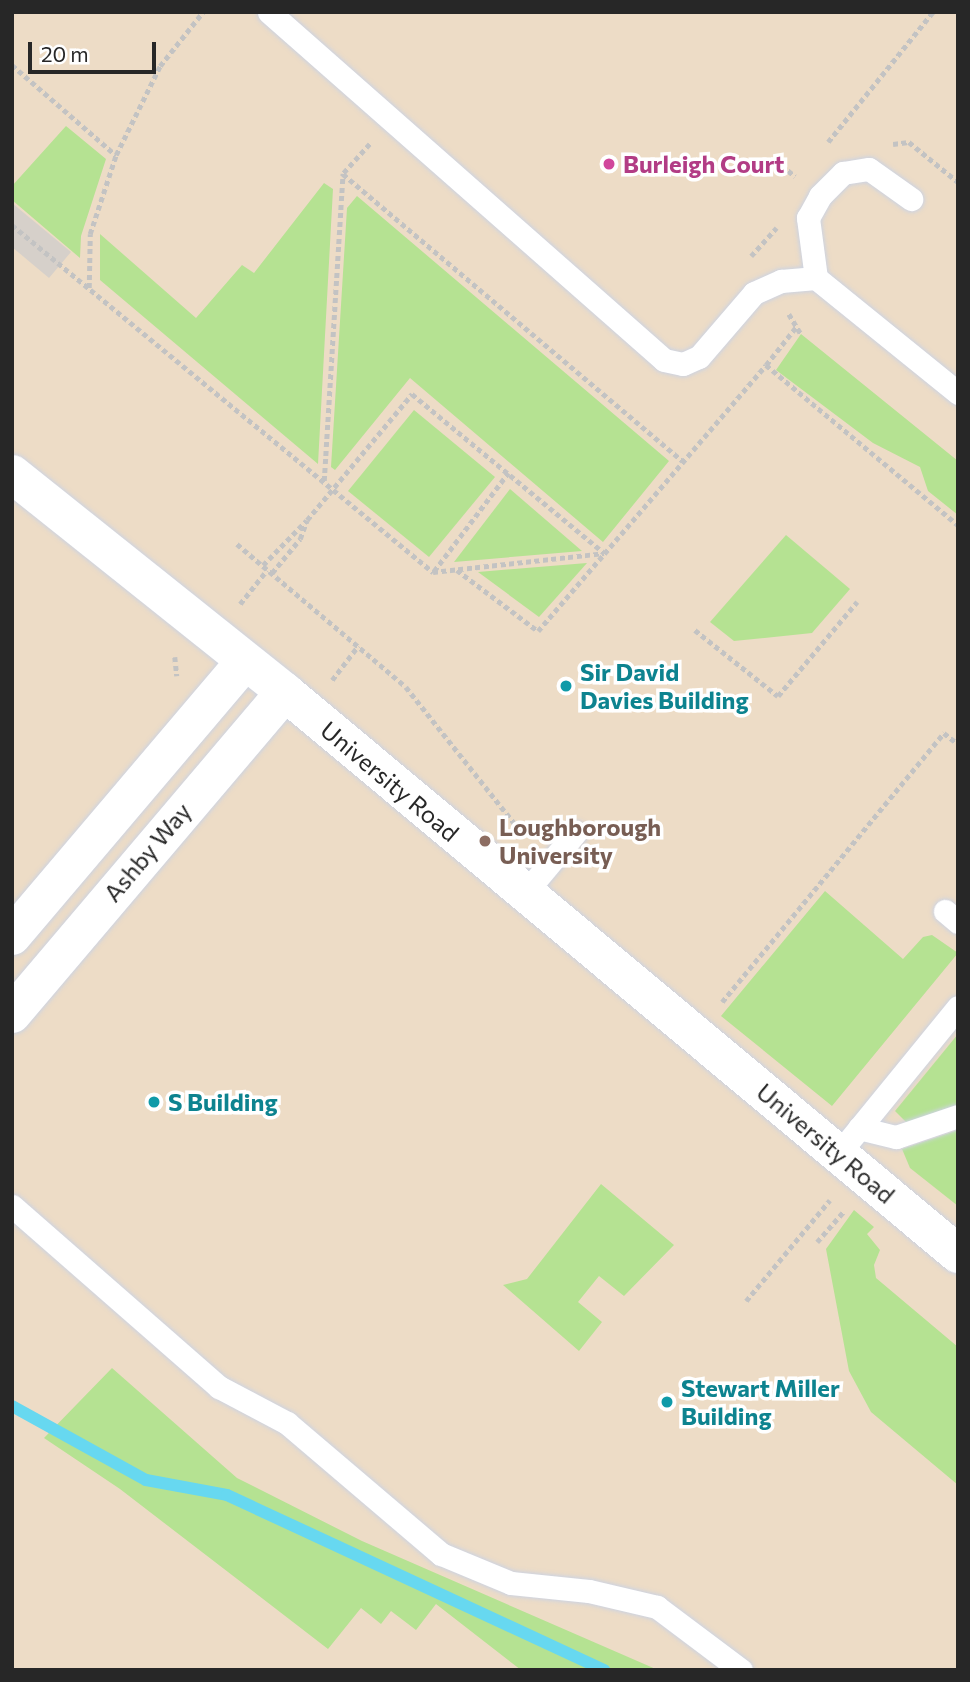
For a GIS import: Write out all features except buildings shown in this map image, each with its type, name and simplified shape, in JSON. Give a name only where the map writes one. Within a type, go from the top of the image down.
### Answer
[{"type":"street","name":"University Road","points":[[12,474],[285,692],[524,894],[849,1140],[958,1254]]},
{"type":"street","name":"Ashby Way","points":[[12,936],[245,662]]},
{"type":"street","name":"Ashby Way","points":[[12,1014],[285,692]]},
{"type":"lane","points":[[269,12],[664,359],[683,364],[699,357],[754,293],[781,281],[816,278]]},
{"type":"lane","points":[[911,199],[869,169],[843,173],[820,195],[808,218],[816,278],[958,393]]},
{"type":"lane","points":[[524,894],[575,833]]},
{"type":"lane","points":[[849,1140],[958,1007]]},
{"type":"lane","points":[[849,1140],[896,1137],[958,1116]]},
{"type":"lane","points":[[12,1206],[219,1387],[287,1423],[441,1554],[510,1583],[589,1591],[657,1607],[741,1670]]},
{"type":"path","points":[[89,289],[90,234],[116,155],[160,66],[203,12]]},
{"type":"path","points":[[819,152],[933,12]]},
{"type":"path","points":[[12,65],[116,155]]},
{"type":"path","points":[[324,482],[343,174],[391,120]]},
{"type":"path","points":[[930,159],[958,182]]},
{"type":"path","points":[[343,174],[683,461]]},
{"type":"path","points":[[12,225],[433,572],[604,554]]},
{"type":"path","points":[[743,266],[776,228]]},
{"type":"path","points":[[457,570],[538,631],[796,327]]},
{"type":"path","points":[[766,365],[958,525]]},
{"type":"path","points":[[238,606],[412,394],[604,554]]},
{"type":"path","points":[[433,572],[508,473]]},
{"type":"path","points":[[268,569],[300,539],[307,520]]},
{"type":"path","points":[[237,544],[406,687],[548,864]]},
{"type":"path","points":[[695,630],[778,696],[857,602]]},
{"type":"path","points":[[330,683],[358,646]]},
{"type":"path","points":[[720,1005],[944,733],[958,744]]},
{"type":"path","points":[[746,1301],[833,1196]]},
{"type":"path","points":[[817,1242],[848,1206]]},
{"type":"shaded area","name":"Loughborough University","points":[[12,12],[958,12],[958,1670],[12,1670]]},
{"type":"shaded area","points":[[12,203],[71,252],[49,278],[12,247]]},
{"type":"green space","points":[[66,126],[106,159],[81,236],[80,258],[12,200],[12,186]]},
{"type":"green space","points":[[324,183],[333,189],[318,464],[100,280],[100,234],[196,318],[242,265],[254,273]]},
{"type":"green space","points":[[357,196],[669,461],[603,542],[410,378],[335,470],[331,467],[347,208]]},
{"type":"green space","points":[[801,334],[958,461],[958,515],[928,491],[920,467],[873,443],[776,370]]},
{"type":"green space","points":[[414,410],[495,477],[429,557],[348,491]]},
{"type":"green space","points":[[510,489],[582,551],[454,562]]},
{"type":"green space","points":[[786,535],[850,589],[812,633],[734,641],[710,622]]},
{"type":"green space","points":[[587,563],[539,617],[478,572]]},
{"type":"green space","points":[[825,891],[903,959],[923,937],[932,935],[958,953],[832,1106],[721,1016]]},
{"type":"green space","points":[[958,1034],[958,1104],[907,1123],[895,1111]]},
{"type":"green space","points":[[958,1130],[958,1206],[910,1168],[902,1149]]},
{"type":"green space","points":[[601,1184],[674,1245],[624,1296],[599,1276],[578,1302],[602,1322],[579,1351],[503,1285],[527,1279]]},
{"type":"green space","points":[[854,1210],[874,1227],[867,1234],[880,1250],[874,1265],[876,1278],[958,1347],[958,1485],[871,1412],[849,1371],[826,1249]]},
{"type":"green space","points":[[112,1368],[237,1478],[362,1541],[658,1670],[521,1670],[436,1604],[416,1630],[391,1611],[381,1624],[361,1608],[328,1649],[120,1489],[44,1438]]},
{"type":"waterway","points":[[12,1406],[146,1480],[227,1495],[604,1670]]},
{"type":"place","name":"Burleigh Court","points":[[609,164]]},
{"type":"place","name":"Sir David Davies Building","points":[[566,686]]},
{"type":"place","name":"Loughborough University","points":[[485,841]]},
{"type":"place","name":"S Building","points":[[154,1102]]},
{"type":"place","name":"Stewart Miller Building","points":[[667,1402]]}]
